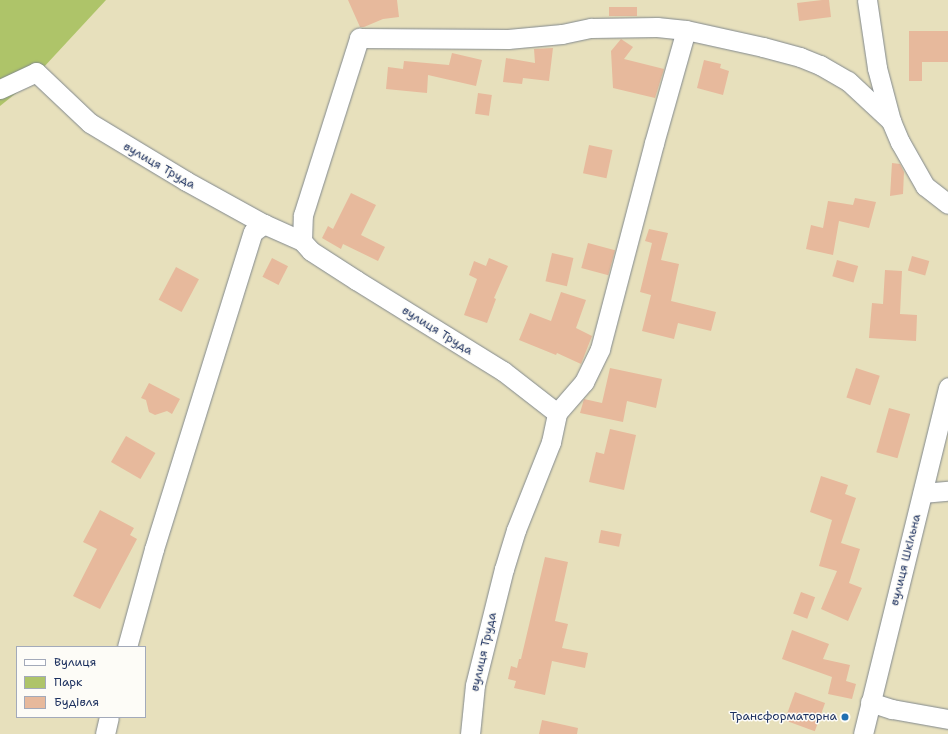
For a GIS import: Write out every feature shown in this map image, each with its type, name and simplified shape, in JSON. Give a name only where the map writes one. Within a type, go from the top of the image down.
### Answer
[{"type":"street","points":[[867,0],[877,68],[892,121],[900,142],[924,186],[948,204]]},
{"type":"street","points":[[302,241],[303,215],[359,38],[508,39],[562,34],[591,28],[658,28],[686,30],[763,46],[800,57],[820,65],[848,81],[892,121]]},
{"type":"street","points":[[557,413],[584,382],[600,349],[654,143],[686,30]]},
{"type":"street","name":"вулиця Труда","points":[[0,89],[36,72],[90,123],[133,151],[264,224],[302,241],[311,251],[503,371],[557,413],[551,442],[516,530],[504,569],[475,685],[470,734]]},
{"type":"street","points":[[127,646],[154,549],[252,232],[264,224]]},
{"type":"street","name":"вулиця Шкільна","points":[[863,734],[948,387]]},
{"type":"street","points":[[923,493],[948,492]]},
{"type":"street","points":[[870,702],[892,709],[948,719]]},
{"type":"street","points":[[105,734],[109,718]]},
{"type":"green space","points":[[0,0],[106,0],[30,82],[0,106]]},
{"type":"building","points":[[348,0],[397,0],[399,17],[383,19],[364,27],[360,27]]},
{"type":"building","points":[[829,0],[831,17],[799,21],[797,3]]},
{"type":"building","points":[[609,7],[637,7],[637,16],[609,16]]},
{"type":"building","points":[[909,31],[948,31],[948,62],[922,62],[922,81],[909,81]]},
{"type":"building","points":[[621,39],[633,47],[624,59],[664,69],[655,98],[613,88],[611,51]]},
{"type":"building","points":[[553,48],[549,81],[523,78],[522,84],[503,82],[506,58],[535,63],[534,49]]},
{"type":"building","points":[[452,53],[482,60],[476,86],[428,75],[427,93],[386,89],[388,67],[403,69],[404,61],[449,65]]},
{"type":"building","points":[[704,60],[721,64],[720,68],[729,71],[723,95],[697,88]]},
{"type":"building","points":[[478,93],[492,95],[489,116],[475,114]]},
{"type":"building","points":[[589,145],[612,150],[606,178],[583,173]]},
{"type":"building","points":[[892,163],[900,164],[904,172],[903,194],[890,196]]},
{"type":"building","points":[[351,193],[376,205],[361,235],[385,247],[378,261],[343,244],[341,249],[322,238],[328,226],[333,229]]},
{"type":"building","points":[[855,198],[876,202],[869,228],[839,221],[833,255],[806,249],[811,225],[823,228],[828,201],[853,205]]},
{"type":"building","points":[[649,229],[668,233],[661,260],[679,264],[671,301],[716,312],[711,331],[678,323],[674,339],[642,331],[651,295],[640,292],[652,243],[645,241]]},
{"type":"building","points":[[588,243],[615,250],[608,275],[581,268]]},
{"type":"building","points":[[552,253],[573,258],[567,286],[545,281]]},
{"type":"building","points":[[912,256],[929,261],[925,275],[908,270]]},
{"type":"building","points":[[272,258],[288,266],[279,285],[262,277]]},
{"type":"building","points":[[489,258],[508,266],[494,298],[496,299],[487,323],[464,315],[477,279],[469,275],[474,261],[486,266]]},
{"type":"building","points":[[837,260],[858,266],[853,282],[832,276]]},
{"type":"building","points":[[176,267],[199,279],[182,312],[159,300]]},
{"type":"building","points":[[885,270],[902,271],[900,314],[917,315],[916,341],[869,338],[872,303],[883,304]]},
{"type":"building","points":[[561,292],[586,300],[576,328],[592,336],[581,364],[557,353],[556,355],[519,340],[530,313],[551,321]]},
{"type":"building","points":[[610,368],[662,379],[656,408],[627,401],[623,422],[580,413],[584,399],[602,403]]},
{"type":"building","points":[[856,368],[880,376],[870,405],[846,397]]},
{"type":"building","points":[[149,383],[180,399],[172,414],[167,411],[155,415],[149,412],[146,400],[141,398]]},
{"type":"building","points":[[889,408],[910,414],[897,458],[876,452]]},
{"type":"building","points":[[610,429],[636,435],[624,490],[589,482],[596,452],[604,454]]},
{"type":"building","points":[[126,436],[155,453],[140,479],[111,462]]},
{"type":"building","points":[[821,476],[848,485],[845,494],[856,498],[841,543],[860,549],[849,583],[862,588],[848,621],[821,609],[837,571],[819,566],[832,520],[810,512]]},
{"type":"building","points":[[100,510],[134,528],[130,535],[137,539],[100,609],[73,596],[97,549],[83,542]]},
{"type":"building","points":[[601,530],[622,534],[619,547],[599,543]]},
{"type":"building","points":[[545,557],[568,562],[555,621],[568,624],[562,648],[588,653],[585,668],[552,661],[545,695],[514,688],[516,681],[508,679],[511,666],[517,668],[519,659],[521,659]]},
{"type":"building","points":[[801,592],[815,597],[807,619],[793,614]]},
{"type":"building","points":[[792,630],[829,644],[823,659],[850,665],[846,681],[856,684],[852,699],[828,694],[832,677],[782,659]]},
{"type":"building","points":[[795,692],[825,703],[815,731],[785,720]]},
{"type":"building","points":[[542,720],[578,728],[577,734],[539,734]]},
{"type":"place","name":"Трансформаторна","points":[[845,717]]}]
